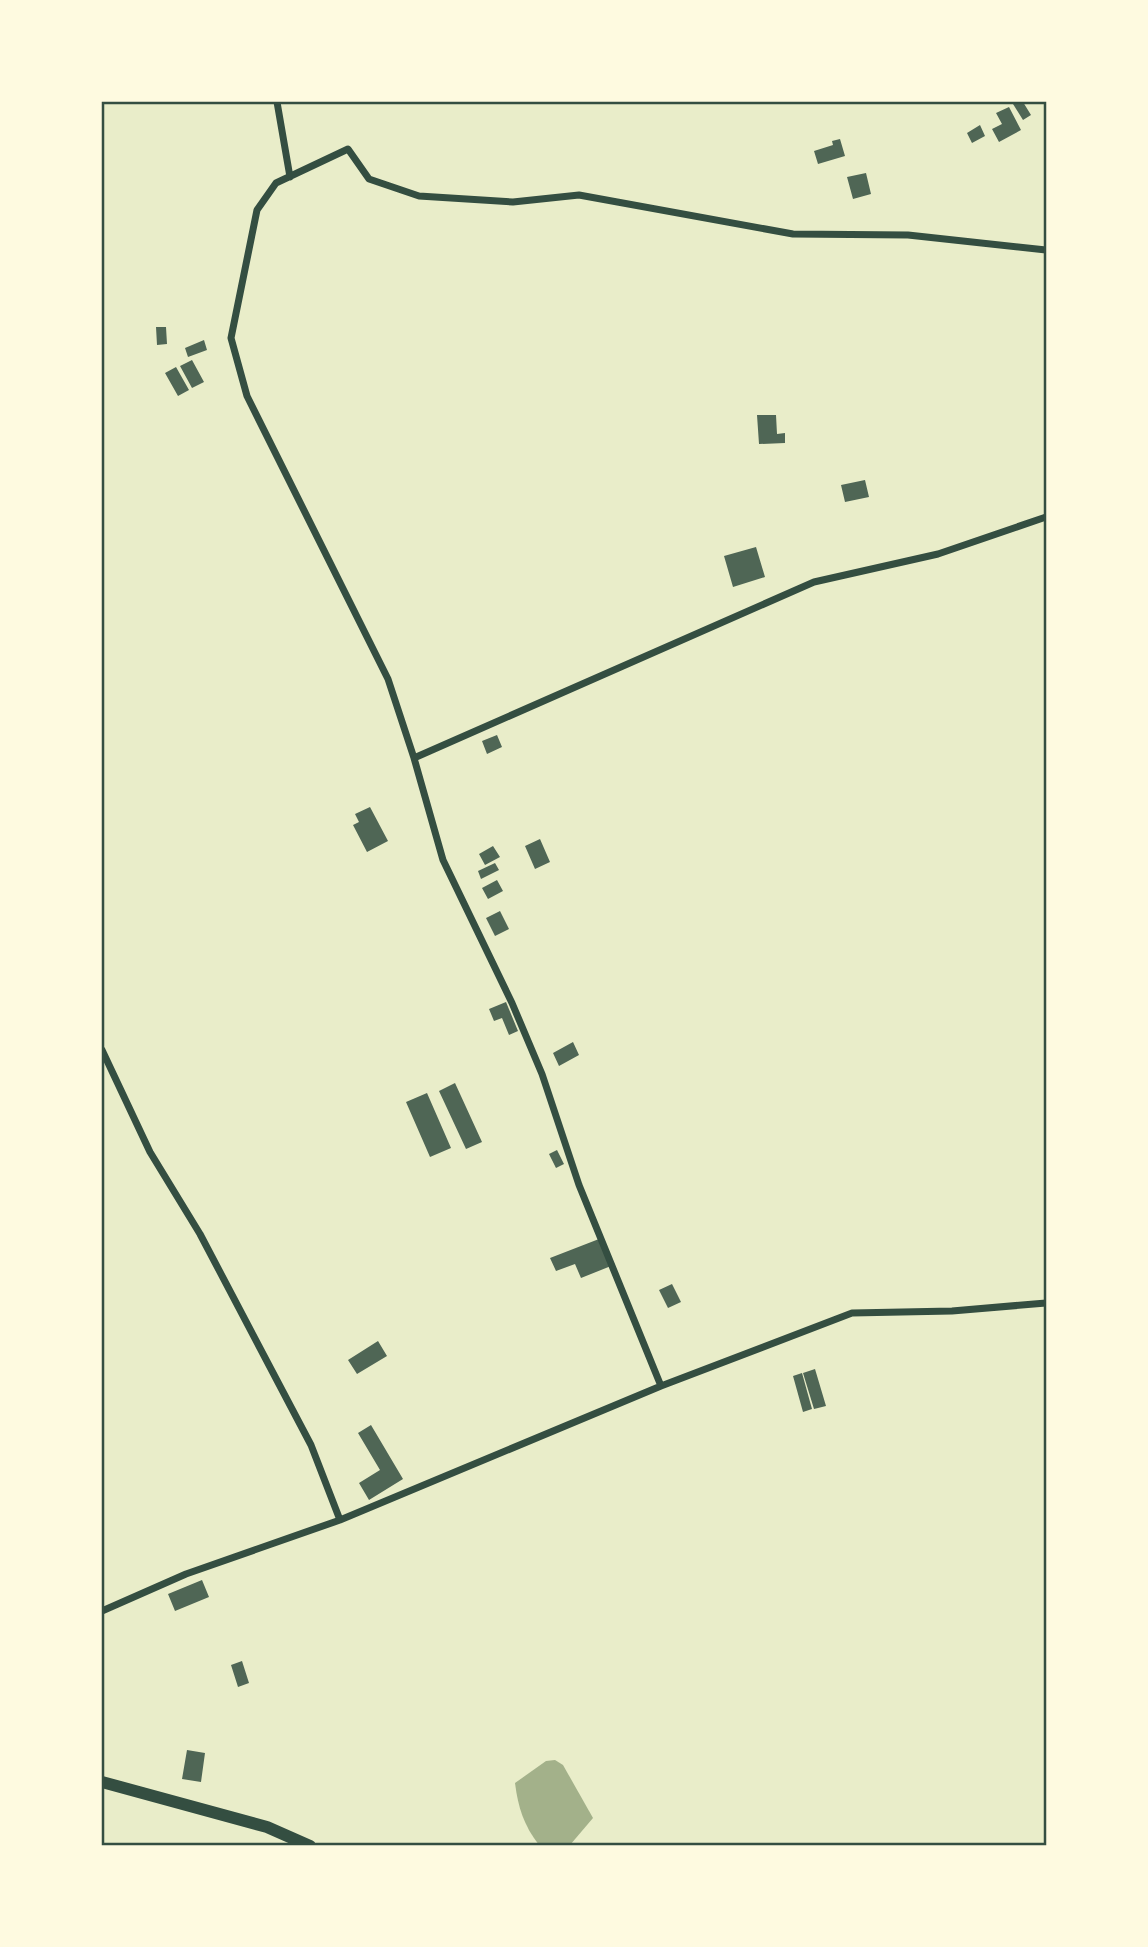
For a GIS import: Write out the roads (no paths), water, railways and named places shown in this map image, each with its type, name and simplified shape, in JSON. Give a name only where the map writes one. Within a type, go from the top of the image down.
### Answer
[{"type":"main road","points":[[102,1782],[267,1827],[310,1846]]},
{"type":"street","points":[[277,102],[290,177]]},
{"type":"street","points":[[661,1385],[579,1185],[542,1074],[512,1003],[443,860],[388,679],[247,396],[231,338],[257,210],[276,183],[348,149],[369,179],[419,196],[513,202],[579,195],[793,234],[908,235],[1046,250]]},
{"type":"street","points":[[414,758],[814,582],[938,554],[1046,517]]},
{"type":"street","points":[[102,1051],[150,1152],[200,1234],[311,1445],[340,1520]]},
{"type":"street","points":[[102,1611],[187,1574],[340,1520],[661,1385],[852,1313],[952,1311],[1046,1303]]}]
